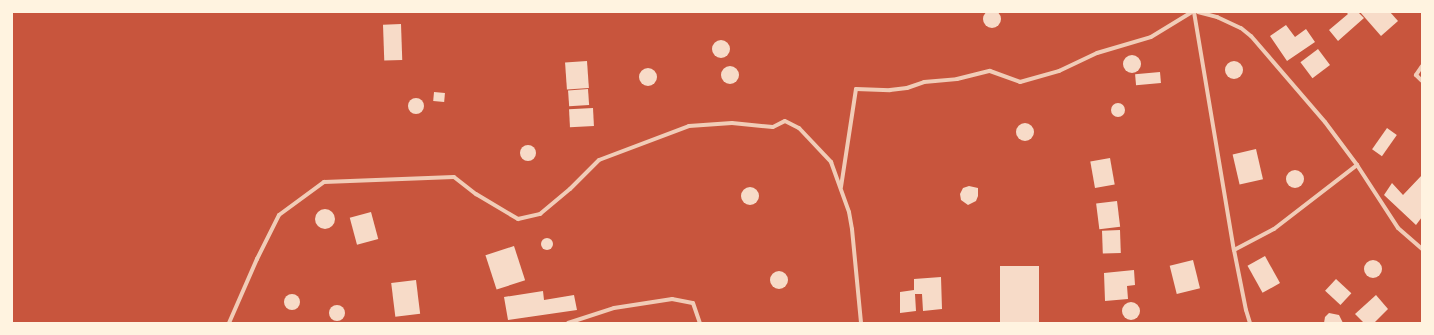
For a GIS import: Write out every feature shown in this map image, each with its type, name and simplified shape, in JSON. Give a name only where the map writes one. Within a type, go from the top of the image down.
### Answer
[{"type":"street","points":[[840,189],[856,89],[890,90],[906,88],[924,82],[957,78],[990,71],[1020,82],[1059,71],[1097,53],[1151,37],[1193,12],[1234,250],[1250,323]]},
{"type":"street","points":[[1198,12],[1218,17],[1241,28],[1251,36],[1325,122],[1357,165],[1398,228],[1422,249]]},
{"type":"street","points":[[1422,66],[1416,75],[1422,81]]},
{"type":"street","points":[[229,323],[257,259],[279,215],[324,182],[454,177],[476,194],[518,219],[540,214],[570,189],[599,160],[689,126],[732,123],[773,126],[785,121],[799,128],[831,162],[849,212],[861,323]]},
{"type":"street","points":[[1234,250],[1274,229],[1357,165]]},
{"type":"street","points":[[568,323],[614,308],[672,299],[693,303],[700,323]]},
{"type":"building","points":[[992,10],[998,13],[1001,19],[998,25],[992,28],[986,25],[983,19],[986,13]]},
{"type":"building","points":[[1346,12],[1358,12],[1364,18],[1338,41],[1329,30],[1348,14]]},
{"type":"building","points":[[1360,12],[1390,12],[1398,21],[1381,36]]},
{"type":"building","points":[[401,24],[402,60],[384,61],[383,25]]},
{"type":"building","points":[[1286,25],[1295,37],[1306,29],[1315,42],[1287,61],[1270,36]]},
{"type":"building","points":[[717,40],[725,40],[730,45],[728,56],[725,58],[717,58],[712,53],[712,45]]},
{"type":"building","points":[[1318,49],[1330,65],[1312,78],[1300,62]]},
{"type":"building","points":[[1128,55],[1136,55],[1141,60],[1139,71],[1136,73],[1128,73],[1123,68],[1123,60]]},
{"type":"building","points":[[587,61],[589,88],[567,89],[565,63]]},
{"type":"building","points":[[1230,61],[1238,61],[1243,66],[1241,77],[1238,79],[1230,79],[1225,74],[1225,66]]},
{"type":"building","points":[[726,66],[734,66],[739,71],[737,82],[734,84],[726,84],[721,79],[721,71]]},
{"type":"building","points":[[644,68],[652,68],[657,73],[655,84],[652,86],[644,86],[639,81],[639,73]]},
{"type":"building","points":[[1160,72],[1161,83],[1136,85],[1135,74]]},
{"type":"building","points":[[588,89],[589,105],[569,106],[568,90]]},
{"type":"building","points":[[434,92],[445,93],[444,102],[433,101]]},
{"type":"building","points":[[416,98],[423,103],[424,106],[419,113],[416,114],[409,109],[408,106],[413,99]]},
{"type":"building","points":[[1115,103],[1121,103],[1125,107],[1125,113],[1121,117],[1115,117],[1111,113],[1111,107]]},
{"type":"building","points":[[593,108],[594,126],[570,127],[569,109]]},
{"type":"building","points":[[1021,123],[1029,123],[1034,128],[1032,139],[1029,141],[1021,141],[1016,136],[1016,128]]},
{"type":"building","points":[[1387,128],[1397,135],[1382,156],[1372,149]]},
{"type":"building","points":[[528,145],[535,150],[536,153],[531,160],[528,161],[521,156],[520,153],[525,146]]},
{"type":"building","points":[[1256,149],[1263,179],[1240,185],[1233,154]]},
{"type":"building","points":[[1110,158],[1115,185],[1095,188],[1090,161]]},
{"type":"building","points":[[1291,170],[1299,170],[1304,175],[1302,186],[1299,188],[1291,188],[1286,183],[1286,175]]},
{"type":"building","points":[[1422,175],[1422,217],[1416,225],[1384,195],[1392,183],[1403,195]]},
{"type":"building","points":[[969,186],[978,188],[978,196],[976,201],[968,205],[961,200],[960,194],[963,188]]},
{"type":"building","points":[[746,187],[754,187],[759,192],[757,203],[754,205],[746,205],[741,200],[741,192]]},
{"type":"building","points":[[1117,201],[1120,227],[1099,229],[1096,204]]},
{"type":"building","points":[[325,209],[332,212],[335,219],[332,226],[325,229],[318,226],[315,219],[318,212]]},
{"type":"building","points":[[371,212],[378,239],[357,245],[350,218]]},
{"type":"building","points":[[1120,230],[1121,253],[1103,254],[1102,231]]},
{"type":"building","points":[[545,238],[549,238],[553,244],[549,250],[545,250],[541,246],[541,242]]},
{"type":"building","points":[[514,246],[525,280],[497,290],[485,255]]},
{"type":"building","points":[[1265,256],[1280,283],[1263,293],[1248,266]]},
{"type":"building","points":[[1193,260],[1200,288],[1177,294],[1170,266]]},
{"type":"building","points":[[1369,260],[1377,260],[1382,265],[1380,276],[1377,278],[1369,278],[1364,273],[1364,265]]},
{"type":"building","points":[[1000,266],[1039,266],[1039,323],[1000,323]]},
{"type":"building","points":[[1134,270],[1135,285],[1127,286],[1128,299],[1105,301],[1104,273]]},
{"type":"building","points":[[775,271],[783,271],[788,276],[786,287],[783,289],[775,289],[770,284],[770,276]]},
{"type":"building","points":[[941,277],[942,309],[923,311],[922,294],[915,294],[916,311],[900,313],[900,292],[914,290],[914,279]]},
{"type":"building","points":[[1336,279],[1351,293],[1340,305],[1325,291]]},
{"type":"building","points":[[416,280],[420,314],[395,317],[391,283]]},
{"type":"building","points":[[543,291],[544,300],[574,295],[577,310],[508,320],[504,297]]},
{"type":"building","points":[[289,294],[295,294],[300,299],[298,308],[295,310],[289,310],[284,305],[284,299]]},
{"type":"building","points":[[1376,295],[1388,309],[1374,323],[1364,323],[1355,314]]},
{"type":"building","points":[[1127,302],[1135,302],[1140,307],[1138,318],[1135,320],[1127,320],[1122,315],[1122,307]]},
{"type":"building","points":[[337,305],[344,310],[345,313],[340,320],[337,321],[330,316],[329,313],[334,306]]},
{"type":"building","points":[[1329,313],[1339,315],[1343,323],[1324,323],[1325,317]]}]
